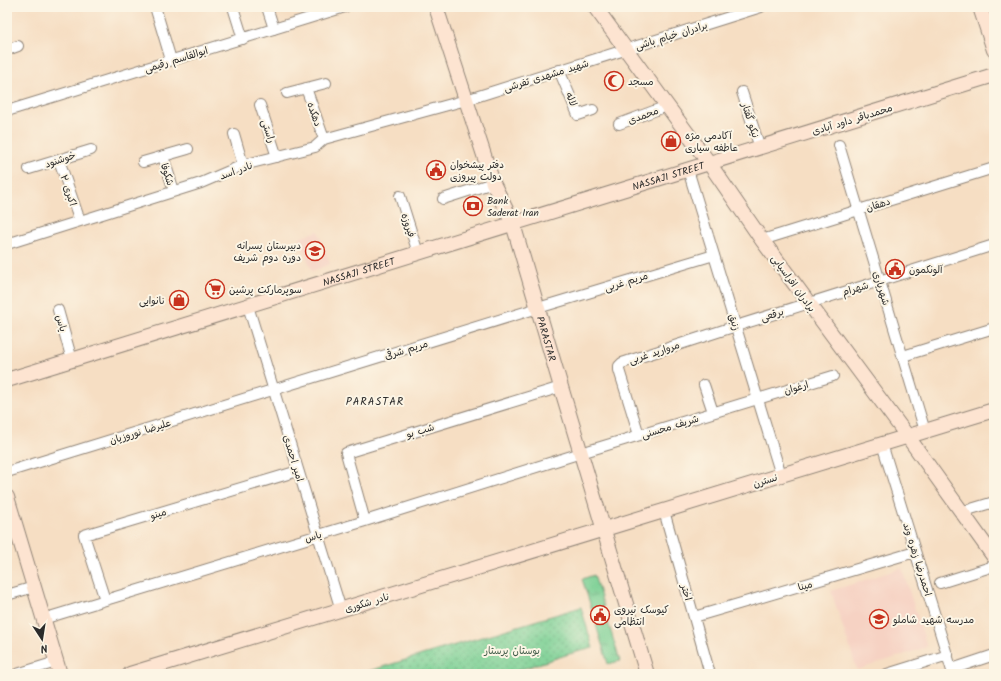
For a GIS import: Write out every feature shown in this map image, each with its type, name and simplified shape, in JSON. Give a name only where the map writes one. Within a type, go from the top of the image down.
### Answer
[{"type":"street","points":[[233,7],[242,39]]},
{"type":"street","points":[[267,7],[274,29]]},
{"type":"street","name":"ابوالقاسم رقیمی","points":[[7,111],[345,7]]},
{"type":"street","name":"PARASTAR","points":[[436,7],[492,183],[513,224],[647,674]]},
{"type":"street","name":"برادران افراسیابی","points":[[595,7],[710,163],[762,240],[908,436],[994,558]]},
{"type":"street","name":"برادران خیام باشی","points":[[626,49],[761,7]]},
{"type":"street","points":[[980,7],[994,50]]},
{"type":"street","points":[[156,10],[171,60]]},
{"type":"street","points":[[7,50],[18,46]]},
{"type":"street","name":"شهید مشهدی تفرشی","points":[[466,100],[626,49]]},
{"type":"street","name":"لاله","points":[[559,70],[578,115],[593,110]]},
{"type":"street","name":"محمدباقر داود آبادی","points":[[710,163],[994,75]]},
{"type":"street","points":[[287,93],[326,83]]},
{"type":"street","name":"دهکده","points":[[306,88],[324,140]]},
{"type":"street","name":"نیکو گفتار","points":[[742,92],[760,148]]},
{"type":"street","name":"نادر اسد","points":[[7,244],[201,183],[243,165],[315,147],[324,140],[466,100]]},
{"type":"street","name":"راستی","points":[[260,105],[277,157]]},
{"type":"street","name":"محمدی","points":[[619,124],[667,106]]},
{"type":"street","points":[[234,134],[243,165]]},
{"type":"street","name":"شهریاری","points":[[839,145],[925,431]]},
{"type":"street","name":"شکوفا","points":[[143,162],[188,149]]},
{"type":"street","name":"خوشنود","points":[[29,169],[91,150]]},
{"type":"street","name":"شکوفا","points":[[162,156],[174,191]]},
{"type":"street","name":"اکبری ۲","points":[[59,160],[80,221]]},
{"type":"street","name":"NASSAJI STREET","points":[[7,380],[710,163]]},
{"type":"street","name":"دهقان","points":[[762,240],[994,168]]},
{"type":"street","name":"زنبق","points":[[688,170],[781,475]]},
{"type":"street","points":[[443,199],[492,183]]},
{"type":"street","name":"فیروزه","points":[[400,196],[418,253]]},
{"type":"street","name":"شهرام","points":[[808,303],[994,245]]},
{"type":"street","name":"مریم غربی","points":[[538,308],[714,255]]},
{"type":"street","name":"برقعی","points":[[736,326],[808,303]]},
{"type":"street","name":"امیر احمدی","points":[[248,306],[341,610]]},
{"type":"street","name":"مریم شرقی","points":[[274,390],[538,308]]},
{"type":"street","name":"یاس","points":[[58,310],[72,360]]},
{"type":"street","name":"مروارید غربی","points":[[639,435],[619,366],[622,363],[736,326]]},
{"type":"street","points":[[903,356],[994,328]]},
{"type":"street","name":"ارغوان","points":[[758,398],[833,376]]},
{"type":"street","points":[[704,385],[713,412]]},
{"type":"street","name":"شب بو","points":[[365,520],[346,453],[561,387]]},
{"type":"street","name":"علیرضا نوروزیان","points":[[7,472],[274,390]]},
{"type":"street","name":"شریف محسنی","points":[[581,452],[758,398]]},
{"type":"street","name":"نسترن","points":[[604,530],[994,410]]},
{"type":"street","name":"احمدرضا زهره وند","points":[[882,444],[953,671]]},
{"type":"street","name":"یاس","points":[[44,619],[581,452]]},
{"type":"street","name":"مینو","points":[[105,600],[84,535],[298,471]]},
{"type":"street","points":[[7,497],[58,668],[17,674]]},
{"type":"street","points":[[961,512],[994,502]]},
{"type":"street","name":"اختر","points":[[664,511],[710,674]]},
{"type":"street","name":"نادر شکوری","points":[[130,674],[604,530]]},
{"type":"street","name":"مینا","points":[[694,617],[916,552]]},
{"type":"street","points":[[940,583],[994,566]]},
{"type":"street","points":[[7,595],[34,586]]},
{"type":"street","points":[[887,674],[948,655]]},
{"type":"street","points":[[953,671],[994,655]]},
{"type":"shaded area","name":"دبیرستان پسرانه دوره دوم شریف","points":[[318,231],[330,264],[312,271],[299,238]]},
{"type":"shaded area","name":"مدرسه شهید شاملو","points":[[902,568],[927,647],[857,670],[831,591]]},
{"type":"green space","points":[[594,575],[604,607],[592,610],[582,579]]},
{"type":"green space","name":"بوستان پرستار","points":[[581,607],[593,648],[569,654],[507,674],[359,674]]},
{"type":"green space","points":[[608,622],[620,661],[608,664],[596,625]]},
{"type":"place","name":"مسجد","points":[[614,81]]},
{"type":"place","name":"آکادمی مژه عاطفه سیاری","points":[[671,141]]},
{"type":"place","name":"دفتر پیشخوان دولت پیروزی","points":[[436,170]]},
{"type":"place","name":"Bank Saderat Iran","points":[[473,206]]},
{"type":"place","name":"دبیرستان پسرانه دوره دوم شریف","points":[[315,251]]},
{"type":"place","name":"آلونکمون","points":[[895,269]]},
{"type":"place","name":"سوپرمارکت پرشین","points":[[215,289]]},
{"type":"place","name":"نانوایی","points":[[179,300]]},
{"type":"place","name":"کیوسک نیروی انتظامی","points":[[600,615]]},
{"type":"place","name":"مدرسه شهید شاملو","points":[[879,619]]},
{"type":"district","name":"PARASTAR","points":[[375,401]]}]
